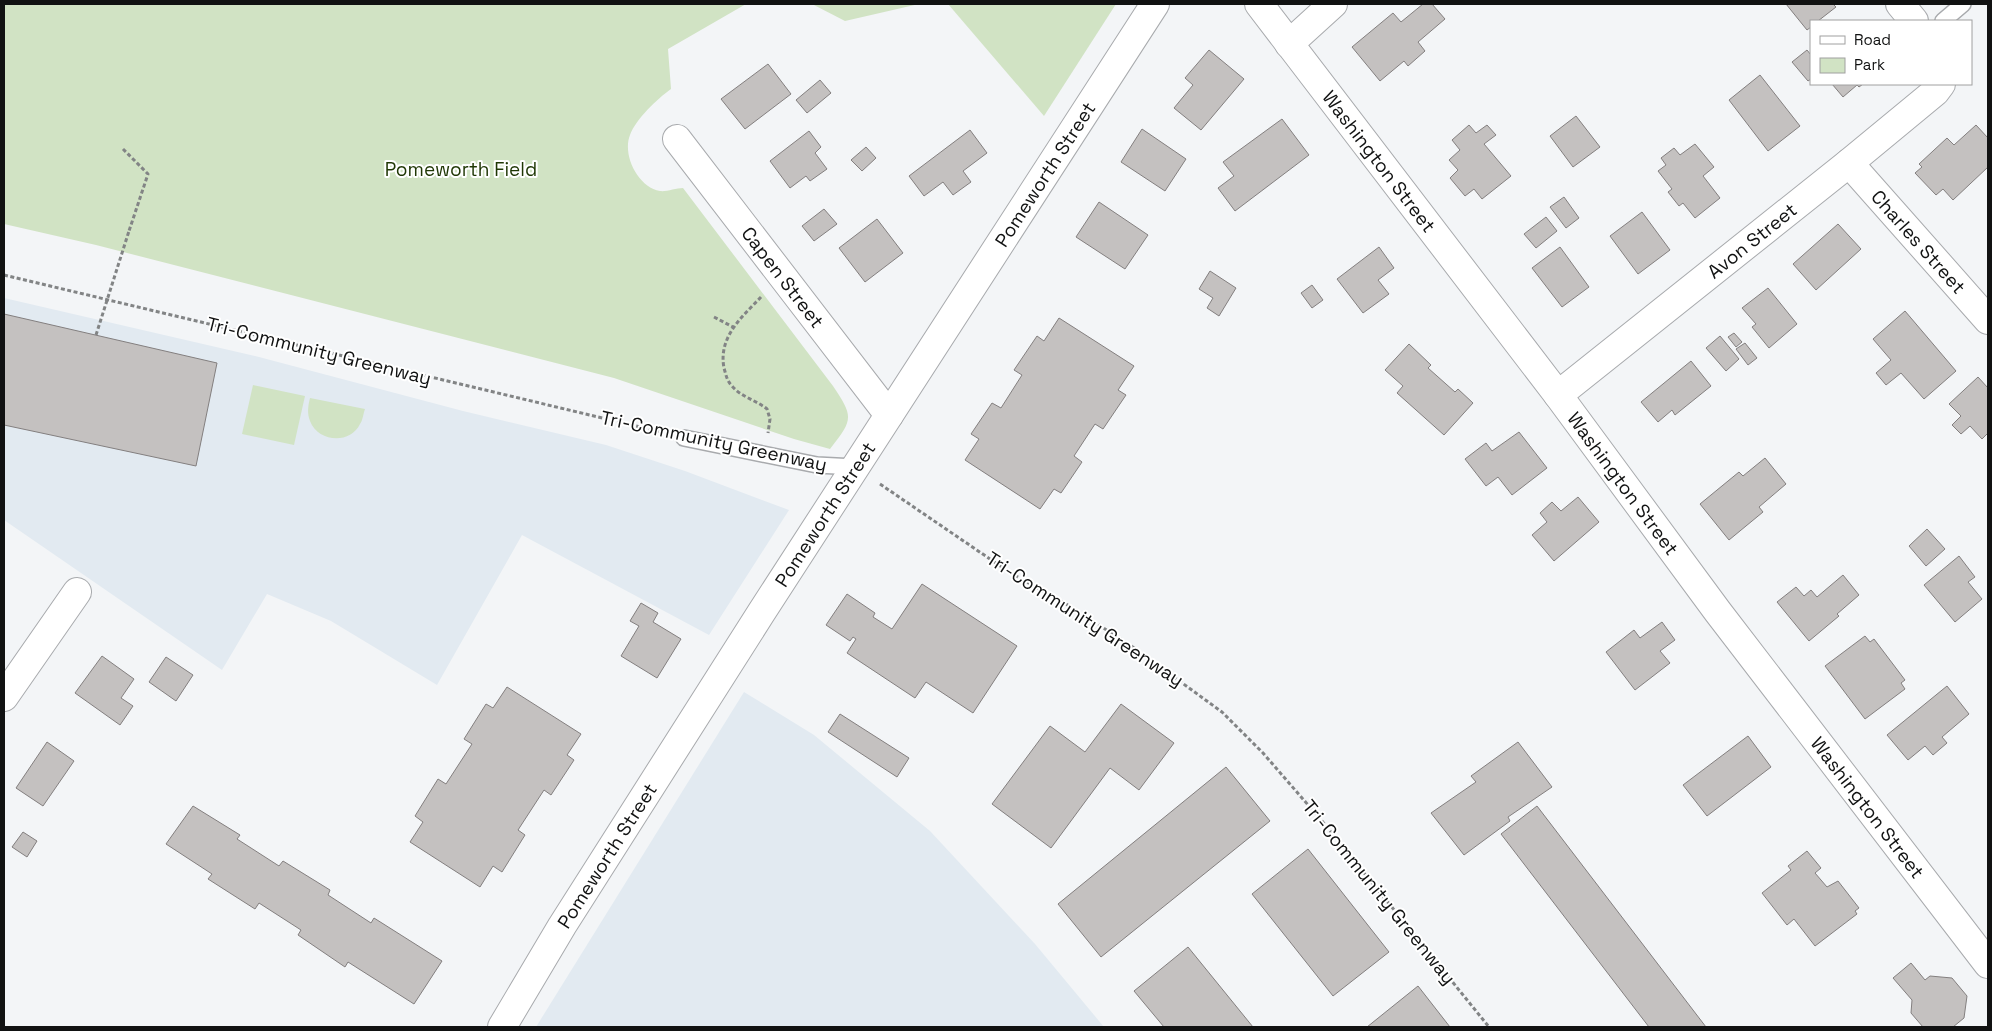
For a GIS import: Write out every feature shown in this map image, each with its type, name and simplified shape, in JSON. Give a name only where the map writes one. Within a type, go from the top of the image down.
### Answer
[{"type":"street","name":"Pomeworth Street","points":[[502,1027],[567,918],[855,467],[1155,4]]},
{"type":"street","name":"Washington Street","points":[[1259,4],[1558,395],[1718,612],[1988,964]]},
{"type":"street","points":[[1290,44],[1333,4]]},
{"type":"street","points":[[1900,4],[1913,20]]},
{"type":"street","name":"Avon Street","points":[[1558,395],[1850,163],[1935,92],[1940,85]]},
{"type":"street","name":"Capen Street","points":[[677,139],[889,416]]},
{"type":"street","name":"Charles Street","points":[[1850,163],[1988,320]]},
{"type":"street","points":[[4,697],[77,592]]},
{"type":"lane","points":[[1943,20],[1962,4]]},
{"type":"lane","name":"Tri-Community Greenway","points":[[684,438],[817,465],[855,467]]},
{"type":"path","points":[[96,335],[148,174],[123,149]]},
{"type":"path","name":"Tri-Community Greenway","points":[[4,275],[684,438]]},
{"type":"path","points":[[764,294],[733,327],[727,338],[723,354],[725,374],[732,386],[767,409],[770,419],[765,454]]},
{"type":"path","points":[[714,317],[733,327]]},
{"type":"path","name":"Tri-Community Greenway","points":[[855,467],[1009,572],[1066,604],[1130,645],[1222,712],[1263,753],[1316,815],[1489,1027]]},
{"type":"shaded area","points":[[4,298],[259,357],[463,411],[606,445],[685,471],[789,510],[709,635],[522,535],[437,685],[331,621],[267,594],[222,670],[4,520]]},
{"type":"shaded area","points":[[744,692],[814,735],[930,831],[1035,944],[1104,1027],[536,1027]]},
{"type":"green space","name":"Pomeworth Field","points":[[4,4],[746,4],[668,49],[671,89],[637,122],[630,135],[628,152],[639,177],[652,188],[662,191],[683,188],[833,386],[845,405],[848,418],[847,424],[830,449],[794,439],[614,378],[96,245],[4,224]]},
{"type":"green space","points":[[812,4],[919,4],[845,21]]},
{"type":"green space","points":[[948,4],[1116,4],[1044,116]]},
{"type":"green space","points":[[253,385],[305,396],[294,445],[242,434]]},
{"type":"green space","points":[[310,398],[365,409],[361,422],[355,431],[349,435],[342,438],[327,437],[314,428],[310,421],[308,410]]},
{"type":"building","points":[[1423,4],[1432,4],[1445,19],[1418,42],[1425,51],[1408,66],[1404,61],[1380,81],[1352,47],[1393,13],[1401,22]]},
{"type":"building","points":[[1786,4],[1833,4],[1836,7],[1819,20],[1810,20],[1810,28],[1807,30]]},
{"type":"building","points":[[1209,50],[1244,79],[1201,130],[1174,108],[1193,85],[1185,78]]},
{"type":"building","points":[[1807,50],[1810,54],[1810,80],[1808,81],[1792,62]]},
{"type":"building","points":[[768,64],[791,94],[745,129],[721,99]]},
{"type":"building","points":[[1760,75],[1800,126],[1768,151],[1729,100]]},
{"type":"building","points":[[820,80],[831,93],[807,113],[796,100]]},
{"type":"building","points":[[1833,85],[1857,85],[1843,97]]},
{"type":"building","points":[[1576,116],[1600,147],[1573,167],[1550,136]]},
{"type":"building","points":[[1282,119],[1309,155],[1235,211],[1218,188],[1234,176],[1223,162]]},
{"type":"building","points":[[1469,125],[1476,133],[1487,125],[1496,135],[1484,144],[1511,176],[1482,199],[1474,189],[1465,196],[1450,178],[1458,170],[1449,160],[1460,150],[1452,140]]},
{"type":"building","points":[[1976,125],[1988,138],[1988,167],[1953,200],[1943,189],[1936,195],[1915,173],[1922,167],[1919,164],[1947,138],[1954,145]]},
{"type":"building","points":[[1142,129],[1186,159],[1165,191],[1121,162]]},
{"type":"building","points":[[970,130],[987,153],[963,171],[971,182],[953,195],[943,182],[924,196],[909,176]]},
{"type":"building","points":[[809,131],[821,147],[815,153],[827,169],[810,181],[806,176],[790,188],[770,161]]},
{"type":"building","points":[[1695,144],[1714,167],[1703,176],[1720,198],[1695,218],[1683,203],[1679,206],[1668,192],[1672,189],[1658,171],[1666,165],[1661,158],[1674,148],[1680,155]]},
{"type":"building","points":[[866,147],[876,158],[862,171],[851,160]]},
{"type":"building","points":[[1564,197],[1579,218],[1566,228],[1550,207]]},
{"type":"building","points":[[1099,202],[1148,235],[1125,269],[1076,237]]},
{"type":"building","points":[[824,209],[837,224],[814,241],[802,226]]},
{"type":"building","points":[[1642,212],[1670,250],[1638,274],[1610,236]]},
{"type":"building","points":[[1546,217],[1557,231],[1536,248],[1524,234]]},
{"type":"building","points":[[877,219],[903,253],[865,282],[839,248]]},
{"type":"building","points":[[1838,224],[1861,249],[1816,290],[1793,264]]},
{"type":"building","points":[[1379,247],[1394,268],[1378,280],[1389,294],[1363,313],[1337,279]]},
{"type":"building","points":[[1560,247],[1589,287],[1562,307],[1532,268]]},
{"type":"building","points":[[1210,271],[1236,288],[1219,316],[1207,308],[1213,298],[1199,289]]},
{"type":"building","points":[[1312,285],[1323,300],[1312,308],[1301,293]]},
{"type":"building","points":[[1768,288],[1797,324],[1769,348],[1752,327],[1756,324],[1742,308]]},
{"type":"building","points":[[1905,311],[1956,371],[1924,399],[1901,373],[1886,385],[1876,373],[1891,360],[1873,339]]},
{"type":"building","points":[[4,314],[217,363],[196,466],[4,425]]},
{"type":"building","points":[[1059,318],[1134,366],[1118,390],[1126,395],[1103,429],[1095,424],[1074,456],[1082,462],[1061,493],[1054,489],[1040,509],[965,460],[979,439],[971,434],[992,403],[1001,408],[1022,375],[1014,370],[1037,336],[1044,341]]},
{"type":"building","points":[[1734,333],[1742,342],[1736,347],[1728,337]]},
{"type":"building","points":[[1720,336],[1739,359],[1726,371],[1706,348]]},
{"type":"building","points":[[1745,343],[1757,358],[1748,365],[1736,349]]},
{"type":"building","points":[[1409,344],[1431,365],[1428,368],[1455,392],[1458,389],[1473,403],[1444,435],[1397,393],[1403,386],[1385,370]]},
{"type":"building","points":[[1691,361],[1711,386],[1675,415],[1672,410],[1658,422],[1641,402]]},
{"type":"building","points":[[1978,377],[1988,388],[1988,433],[1982,439],[1970,426],[1961,434],[1952,425],[1961,416],[1949,404]]},
{"type":"building","points":[[1519,432],[1547,468],[1512,495],[1498,477],[1486,486],[1465,459],[1486,443],[1492,451]]},
{"type":"building","points":[[1765,458],[1786,484],[1759,507],[1763,512],[1729,540],[1700,504],[1739,472],[1743,476]]},
{"type":"building","points":[[1578,497],[1599,522],[1554,561],[1532,535],[1547,522],[1540,513],[1552,502],[1561,511]]},
{"type":"building","points":[[1927,529],[1945,549],[1926,566],[1909,546]]},
{"type":"building","points":[[1959,556],[1975,577],[1968,582],[1982,599],[1955,622],[1924,585]]},
{"type":"building","points":[[1843,575],[1859,595],[1837,614],[1839,616],[1809,641],[1777,602],[1796,587],[1804,596],[1811,590],[1817,597]]},
{"type":"building","points":[[922,584],[1017,646],[973,713],[926,682],[915,698],[847,653],[856,639],[853,637],[850,641],[826,625],[847,594],[875,613],[873,617],[892,629]]},
{"type":"building","points":[[641,603],[658,613],[653,622],[681,639],[657,678],[621,656],[639,626],[630,621]]},
{"type":"building","points":[[1662,622],[1675,640],[1660,651],[1670,663],[1635,690],[1606,652],[1634,630],[1640,638]]},
{"type":"building","points":[[1865,636],[1870,642],[1874,639],[1905,680],[1901,683],[1905,689],[1865,719],[1825,666]]},
{"type":"building","points":[[102,656],[134,679],[121,698],[133,706],[120,725],[75,693]]},
{"type":"building","points":[[166,657],[193,675],[176,701],[149,682]]},
{"type":"building","points":[[1947,686],[1969,714],[1942,737],[1947,743],[1933,755],[1925,746],[1908,760],[1887,735]]},
{"type":"building","points":[[507,687],[581,734],[567,755],[574,760],[551,795],[544,790],[518,830],[525,835],[502,872],[493,866],[480,887],[410,842],[423,822],[415,816],[438,779],[446,784],[472,744],[464,739],[486,704],[493,708]]},
{"type":"building","points":[[1121,704],[1174,743],[1139,790],[1110,768],[1051,848],[992,804],[1050,726],[1085,752]]},
{"type":"building","points":[[840,714],[909,758],[897,777],[828,732]]},
{"type":"building","points":[[1748,736],[1771,767],[1707,816],[1683,785]]},
{"type":"building","points":[[47,742],[74,761],[43,806],[16,788]]},
{"type":"building","points":[[1518,742],[1552,787],[1508,817],[1510,821],[1464,855],[1431,813],[1476,782],[1471,776]]},
{"type":"building","points":[[1226,767],[1270,821],[1101,957],[1058,904]]},
{"type":"building","points":[[193,806],[240,835],[237,839],[279,866],[283,861],[330,890],[328,895],[371,923],[374,918],[442,961],[414,1004],[348,962],[345,967],[298,935],[301,930],[259,903],[255,909],[208,879],[212,874],[166,844]]},
{"type":"building","points":[[1537,806],[1706,1027],[1649,1027],[1501,834]]},
{"type":"building","points":[[23,832],[37,841],[27,857],[12,847]]},
{"type":"building","points":[[1308,849],[1389,952],[1333,996],[1252,894]]},
{"type":"building","points":[[1807,851],[1821,868],[1815,873],[1827,887],[1838,881],[1859,908],[1855,911],[1857,914],[1815,946],[1794,919],[1787,925],[1762,893],[1791,870],[1788,866]]},
{"type":"building","points":[[1188,947],[1253,1027],[1164,1027],[1134,991]]},
{"type":"building","points":[[1911,963],[1925,980],[1930,976],[1952,978],[1967,996],[1964,1018],[1953,1027],[1923,1027],[1911,1013],[1912,1000],[1893,978]]},
{"type":"building","points":[[1418,986],[1450,1027],[1367,1027]]}]
